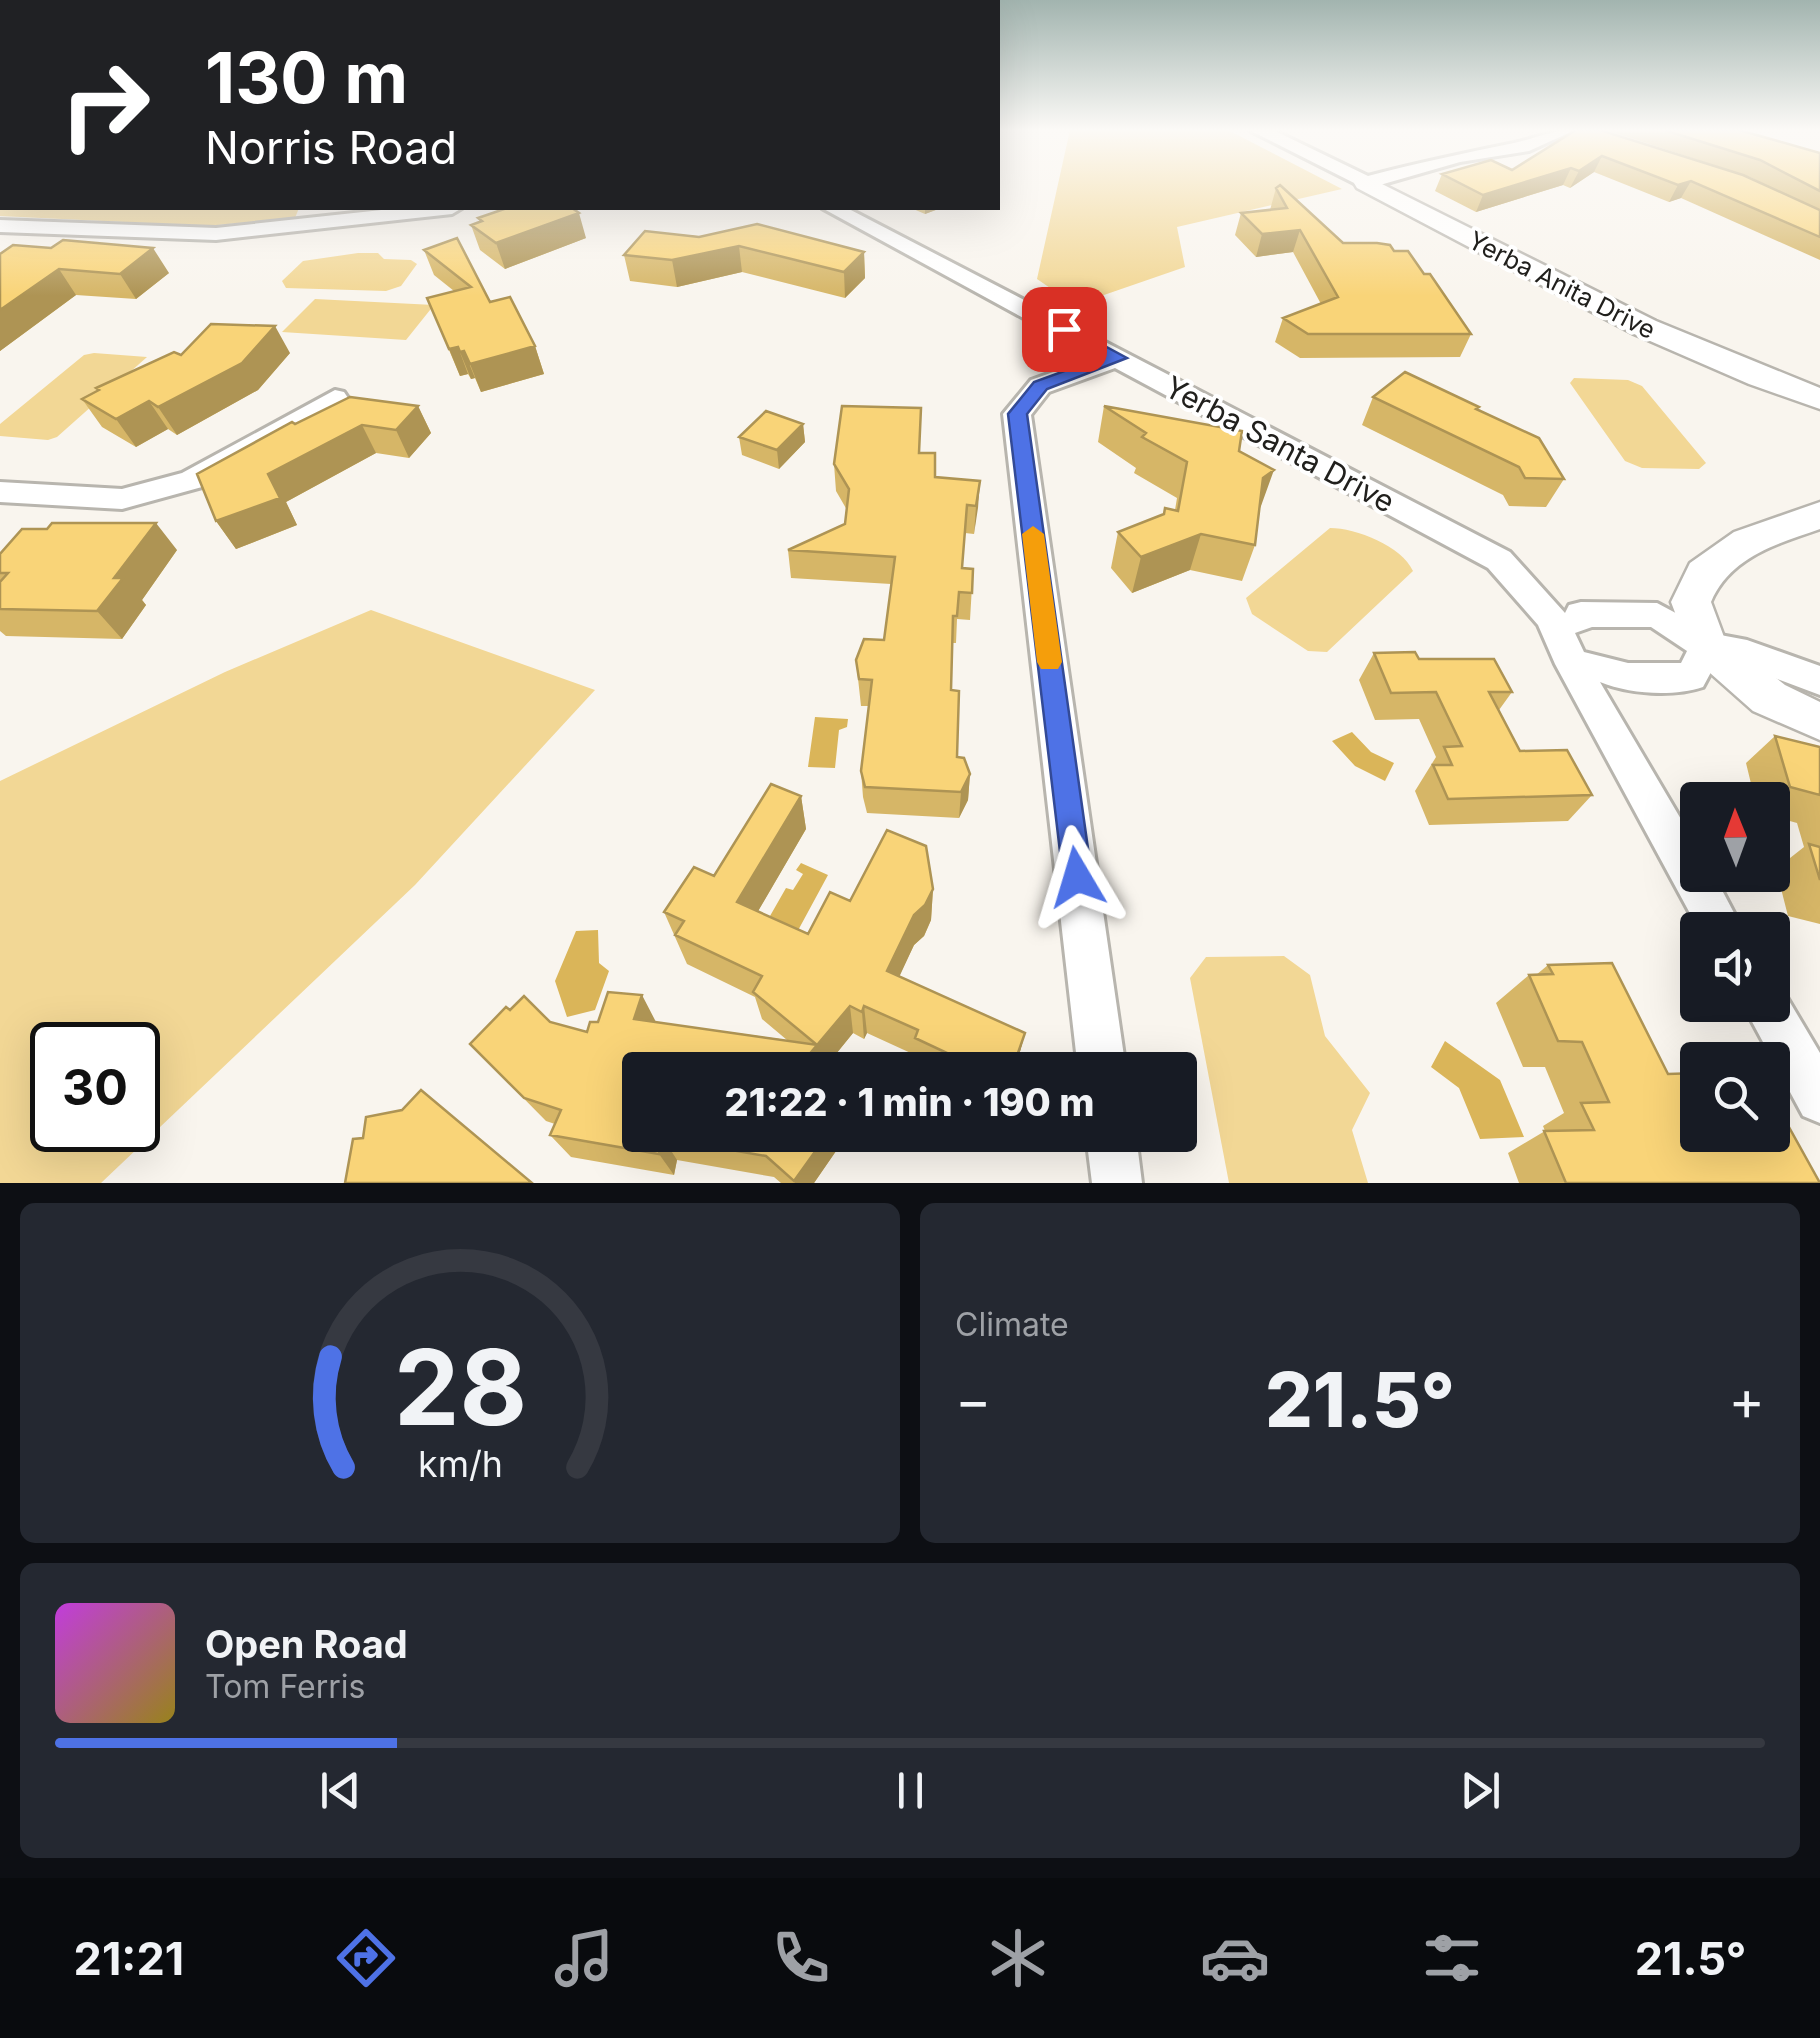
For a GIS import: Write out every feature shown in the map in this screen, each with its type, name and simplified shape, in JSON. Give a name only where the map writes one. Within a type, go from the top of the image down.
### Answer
[{"type":"street","name":"Yerba Anita Drive","points":[[1370,185],[1584,299],[1682,346],[1820,399]]},
{"type":"street","points":[[6,236],[38,228],[216,234],[434,210]]},
{"type":"street","name":"Yerba Santa Drive","points":[[836,210],[1499,560],[1565,620],[1713,912]]},
{"type":"street","points":[[1100,1052],[1017,414],[1040,386],[1118,358]]},
{"type":"street","points":[[0,492],[122,500],[192,480],[336,398]]},
{"type":"street","points":[[1590,666],[1624,678],[1691,676],[1691,602],[1704,573],[1748,541],[1820,516]]},
{"type":"street","points":[[1565,620],[1592,629],[1747,653],[1820,681]]},
{"type":"street","points":[[1693,645],[1769,698],[1820,722]]},
{"type":"street","points":[[1776,1022],[1820,1099]]},
{"type":"street","points":[[1113,1152],[1117,1183]]},
{"type":"shaded area","points":[[1058,185],[1335,185],[1342,189],[1177,227],[1185,267],[1075,305],[1037,279]]},
{"type":"shaded area","points":[[0,210],[298,210],[295,218],[207,226],[0,216]]},
{"type":"shaded area","points":[[378,253],[384,259],[411,260],[417,264],[401,286],[386,291],[286,288],[282,281],[303,261]]},
{"type":"shaded area","points":[[315,299],[434,305],[406,340],[282,332]]},
{"type":"shaded area","points":[[84,355],[147,357],[57,437],[48,440],[0,436],[0,424]]},
{"type":"shaded area","points":[[1574,378],[1628,380],[1642,386],[1706,463],[1699,469],[1642,468],[1625,461],[1570,383]]},
{"type":"shaded area","points":[[1330,528],[1352,531],[1389,546],[1413,571],[1327,652],[1308,651],[1252,614],[1246,598]]},
{"type":"shaded area","points":[[371,610],[595,690],[415,885],[160,1127],[160,1022],[30,1022],[30,1152],[134,1152],[101,1183],[0,1183],[0,781],[225,672]]},
{"type":"shaded area","points":[[815,717],[848,719],[847,727],[839,730],[835,768],[808,767]]},
{"type":"shaded area","points":[[1352,732],[1371,752],[1394,763],[1385,781],[1355,766],[1332,741]]},
{"type":"shaded area","points":[[801,863],[828,875],[795,936],[766,923],[786,888],[793,890],[803,874],[796,870]]},
{"type":"shaded area","points":[[598,930],[599,963],[609,971],[595,1010],[567,1017],[555,981],[576,931]]},
{"type":"shaded area","points":[[1284,956],[1310,975],[1325,1036],[1370,1093],[1352,1130],[1368,1183],[1229,1183],[1190,978],[1206,957]]},
{"type":"shaded area","points":[[1445,1041],[1500,1080],[1524,1137],[1480,1139],[1459,1088],[1431,1067]]},
{"type":"building","points":[[1280,185],[1343,243],[1377,243],[1390,245],[1394,251],[1408,251],[1424,274],[1430,274],[1471,334],[1308,334],[1283,318],[1338,297],[1300,230],[1262,234],[1241,213],[1287,208],[1276,188]]},
{"type":"building","points":[[1464,185],[1515,185],[1483,195]]},
{"type":"building","points":[[1701,185],[1765,185],[1820,210],[1820,237]]},
{"type":"building","points":[[501,210],[579,213],[496,243],[471,225],[482,221],[478,218]]},
{"type":"building","points":[[757,224],[864,252],[844,272],[739,246],[672,260],[624,255],[645,231],[699,237]]},
{"type":"building","points":[[457,238],[490,302],[510,297],[535,346],[470,364],[464,351],[460,352],[458,347],[449,349],[427,298],[471,287],[424,250]]},
{"type":"building","points":[[63,240],[153,248],[120,274],[59,269],[0,310],[0,254],[13,245],[51,248]]},
{"type":"building","points":[[211,324],[275,326],[242,363],[158,407],[149,401],[116,419],[82,399],[99,390],[96,388],[174,352],[181,355]]},
{"type":"building","points":[[1405,372],[1539,438],[1564,479],[1525,478],[1519,467],[1373,397]]},
{"type":"building","points":[[350,397],[418,406],[396,430],[362,425],[268,474],[280,498],[216,521],[197,474],[292,422],[295,424]]},
{"type":"building","points":[[842,406],[921,408],[919,453],[935,453],[935,477],[980,481],[976,506],[967,505],[962,568],[973,569],[972,593],[959,592],[957,616],[953,616],[951,690],[959,691],[957,757],[964,758],[970,774],[961,792],[865,787],[861,771],[872,680],[859,679],[856,660],[864,639],[884,640],[895,557],[788,550],[845,524],[849,489],[834,464]]},
{"type":"building","points":[[1104,406],[1242,431],[1239,451],[1274,470],[1263,478],[1255,545],[1201,534],[1141,557],[1118,532],[1164,514],[1165,508],[1178,511],[1187,462],[1142,437],[1146,433]]},
{"type":"building","points":[[766,411],[803,424],[777,450],[739,437]]},
{"type":"building","points":[[52,523],[156,523],[114,578],[123,578],[97,611],[0,609],[0,582],[8,573],[0,573],[0,554],[22,529],[47,529]]},
{"type":"building","points":[[1415,652],[1419,659],[1494,659],[1512,692],[1489,692],[1520,751],[1567,750],[1592,795],[1448,799],[1433,765],[1452,765],[1444,747],[1462,746],[1436,692],[1391,693],[1374,653]]},
{"type":"building","points":[[1775,736],[1820,747],[1820,795],[1790,787]]},
{"type":"building","points":[[771,784],[801,796],[737,902],[808,934],[830,892],[850,901],[887,830],[926,846],[933,889],[914,915],[887,971],[1025,1033],[1018,1052],[945,1052],[915,1038],[918,1030],[864,1006],[862,1012],[850,1006],[811,1052],[622,1052],[622,1148],[550,1135],[561,1110],[524,1098],[470,1044],[506,1007],[510,1010],[524,996],[550,1022],[587,1032],[590,1022],[598,1022],[608,992],[642,995],[634,1019],[817,1045],[753,992],[762,976],[675,935],[684,921],[664,912],[694,867],[714,876]]},
{"type":"building","points":[[1809,844],[1820,847],[1820,880]]},
{"type":"building","points":[[1612,963],[1668,1074],[1680,1074],[1680,1152],[1790,1152],[1790,1129],[1820,1183],[1566,1183],[1544,1131],[1594,1130],[1581,1103],[1609,1102],[1582,1042],[1558,1041],[1529,975],[1553,974],[1548,965]]},
{"type":"building","points":[[421,1090],[532,1183],[345,1183],[353,1139],[363,1138],[366,1117],[402,1110]]},
{"type":"building","points":[[743,1152],[815,1152],[794,1181],[766,1156]]},
{"type":"slow traffic","points":[[1033,534],[1049,662]]},
{"type":"route","points":[[1064,329],[1118,358],[1040,386],[1017,414],[1077,877]]}]
